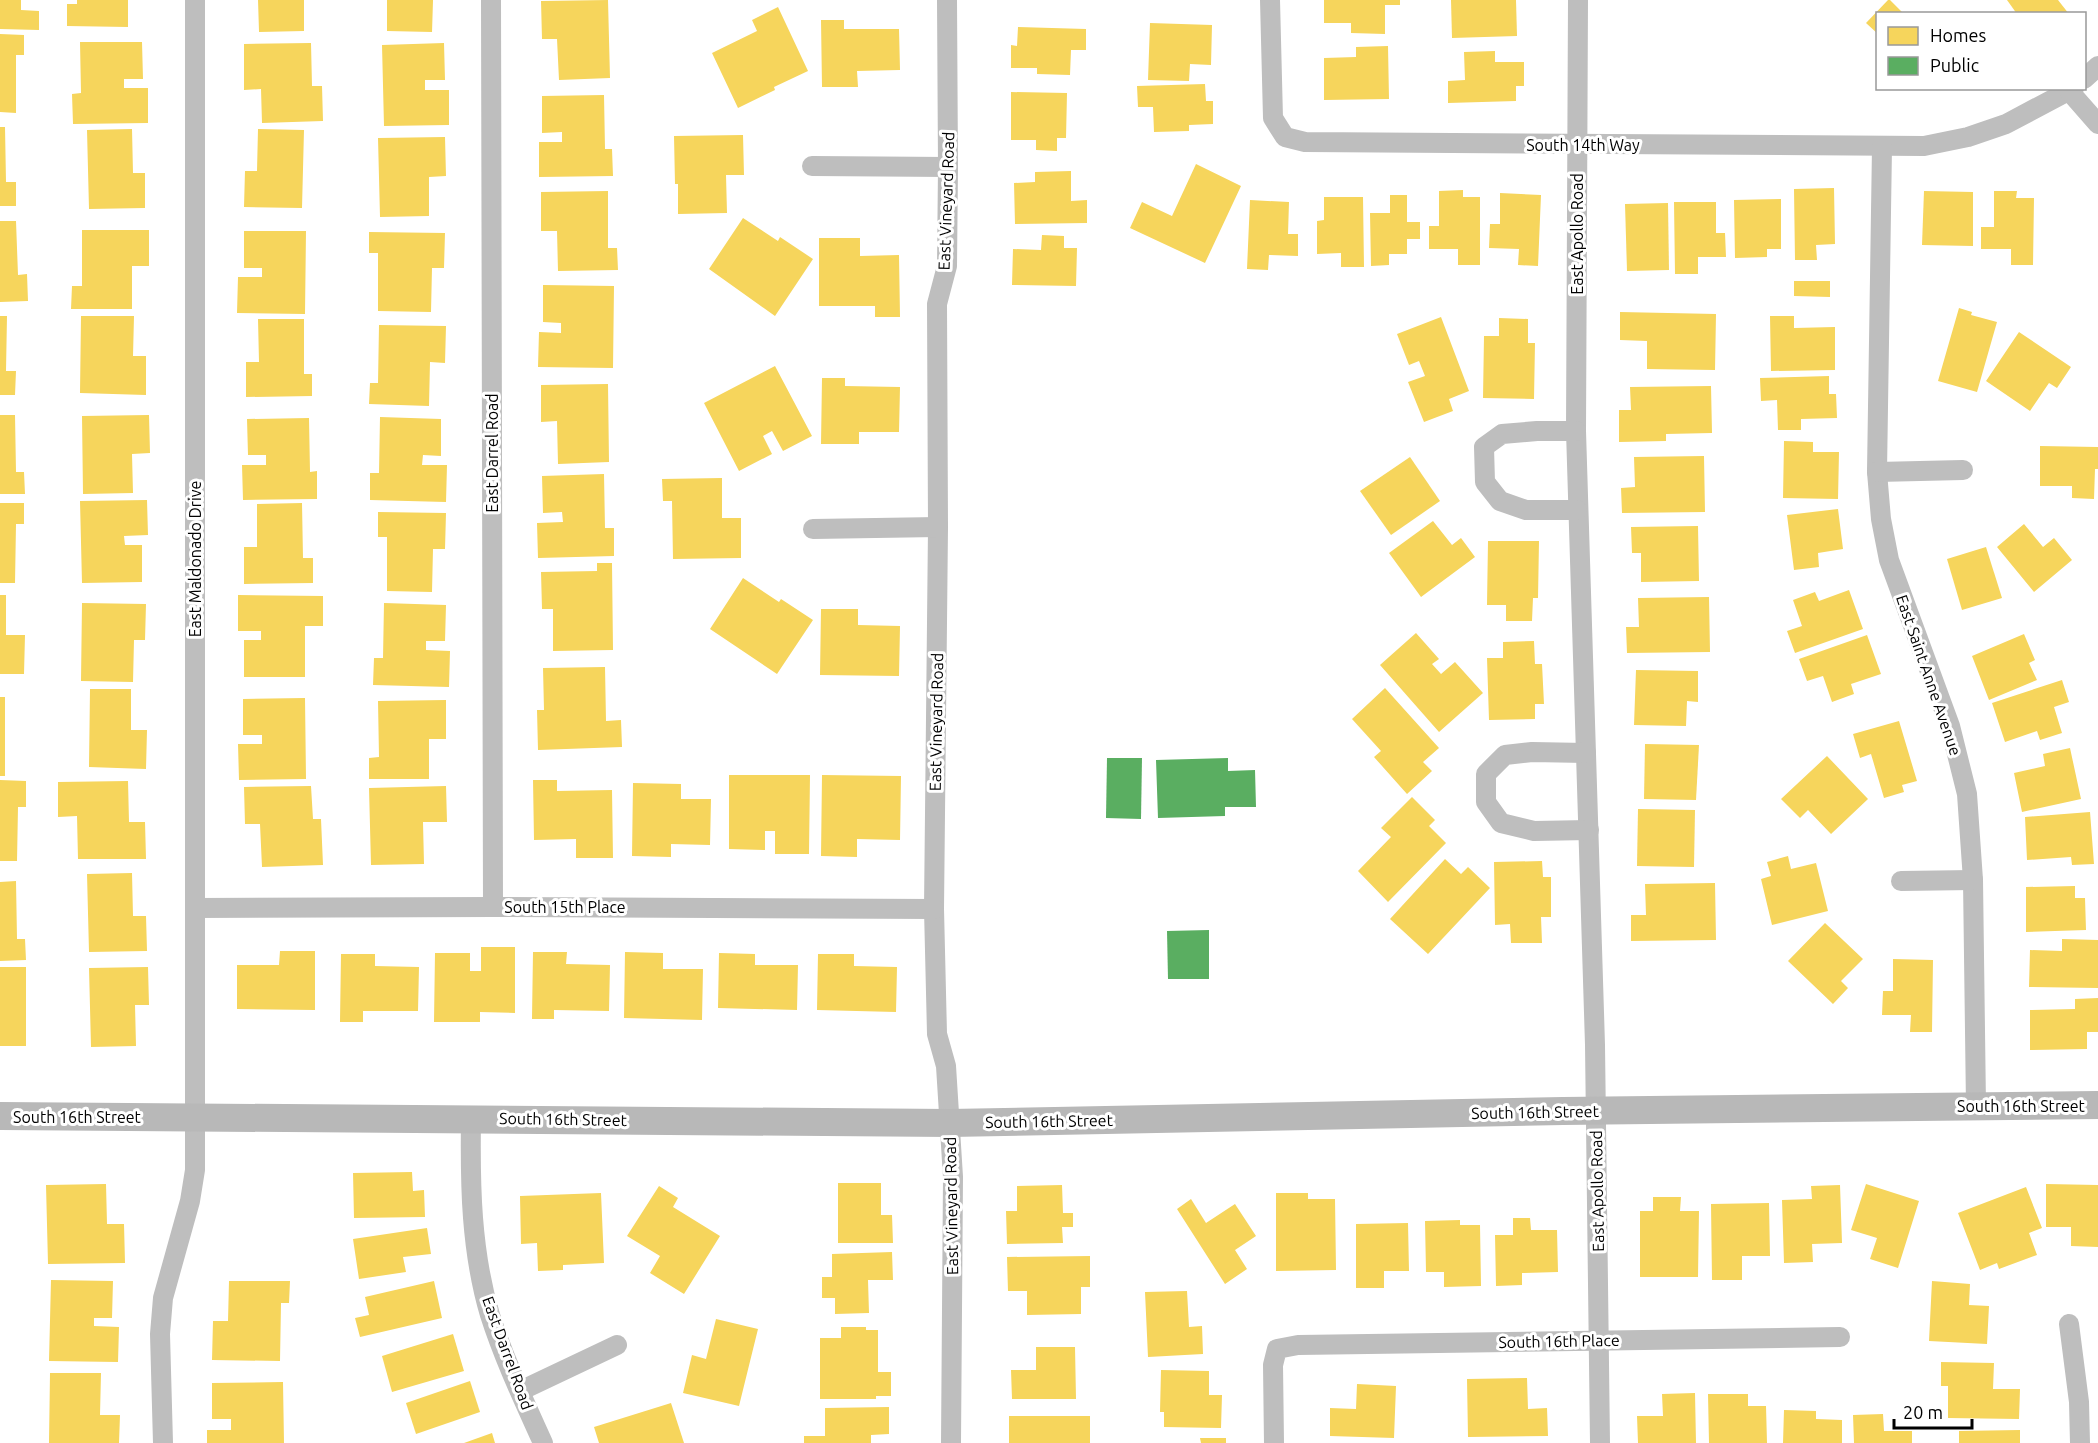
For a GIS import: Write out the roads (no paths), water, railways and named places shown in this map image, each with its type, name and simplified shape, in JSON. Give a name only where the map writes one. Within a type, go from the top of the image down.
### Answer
[{"type":"main road","name":"South 16th Street","points":[[0,1116],[950,1123],[1596,1111],[2098,1106]]},
{"type":"street","name":"East Maldonado Drive","points":[[163,1443],[160,1334],[163,1298],[190,1201],[195,1170],[195,0]]},
{"type":"street","name":"East Darrel Road","points":[[491,0],[493,907]]},
{"type":"street","name":"East Vineyard Road","points":[[947,0],[946,266],[937,304],[938,527],[934,909],[937,1034],[946,1066],[952,1177],[951,1443]]},
{"type":"street","name":"South 14th Way","points":[[1270,0],[1272,118],[1285,137],[1305,142],[1924,146],[1968,137],[2006,124],[2069,90]]},
{"type":"street","name":"East Apollo Road","points":[[1578,0],[1577,510],[1589,830],[1596,1111],[1599,1443]]},
{"type":"street","name":"South 14th Way","points":[[2086,77],[2098,66]]},
{"type":"street","points":[[2078,90],[2098,124]]},
{"type":"street","name":"East Saint Anne Avenue","points":[[1882,147],[1877,472],[1881,519],[1889,560],[1950,726],[1967,794],[1973,880],[1976,1106]]},
{"type":"street","points":[[812,166],[948,167]]},
{"type":"street","points":[[1576,431],[1502,434],[1484,447],[1485,482],[1500,501],[1526,510],[1577,510]]},
{"type":"street","points":[[1877,472],[1964,470]]},
{"type":"street","points":[[813,529],[938,527]]},
{"type":"street","points":[[1586,753],[1532,752],[1505,755],[1486,774],[1486,802],[1501,823],[1534,831],[1589,830]]},
{"type":"street","points":[[1901,881],[1973,880]]},
{"type":"street","name":"South 15th Place","points":[[195,908],[934,909]]},
{"type":"street","name":"East Darrel Road","points":[[471,1119],[471,1199],[477,1254],[490,1315],[543,1443]]},
{"type":"street","points":[[2068,1323],[2079,1402],[2080,1443]]},
{"type":"street","name":"South 16th Place","points":[[1274,1443],[1273,1365],[1277,1349],[1298,1345],[1840,1336]]},
{"type":"street","points":[[520,1391],[617,1345]]}]
